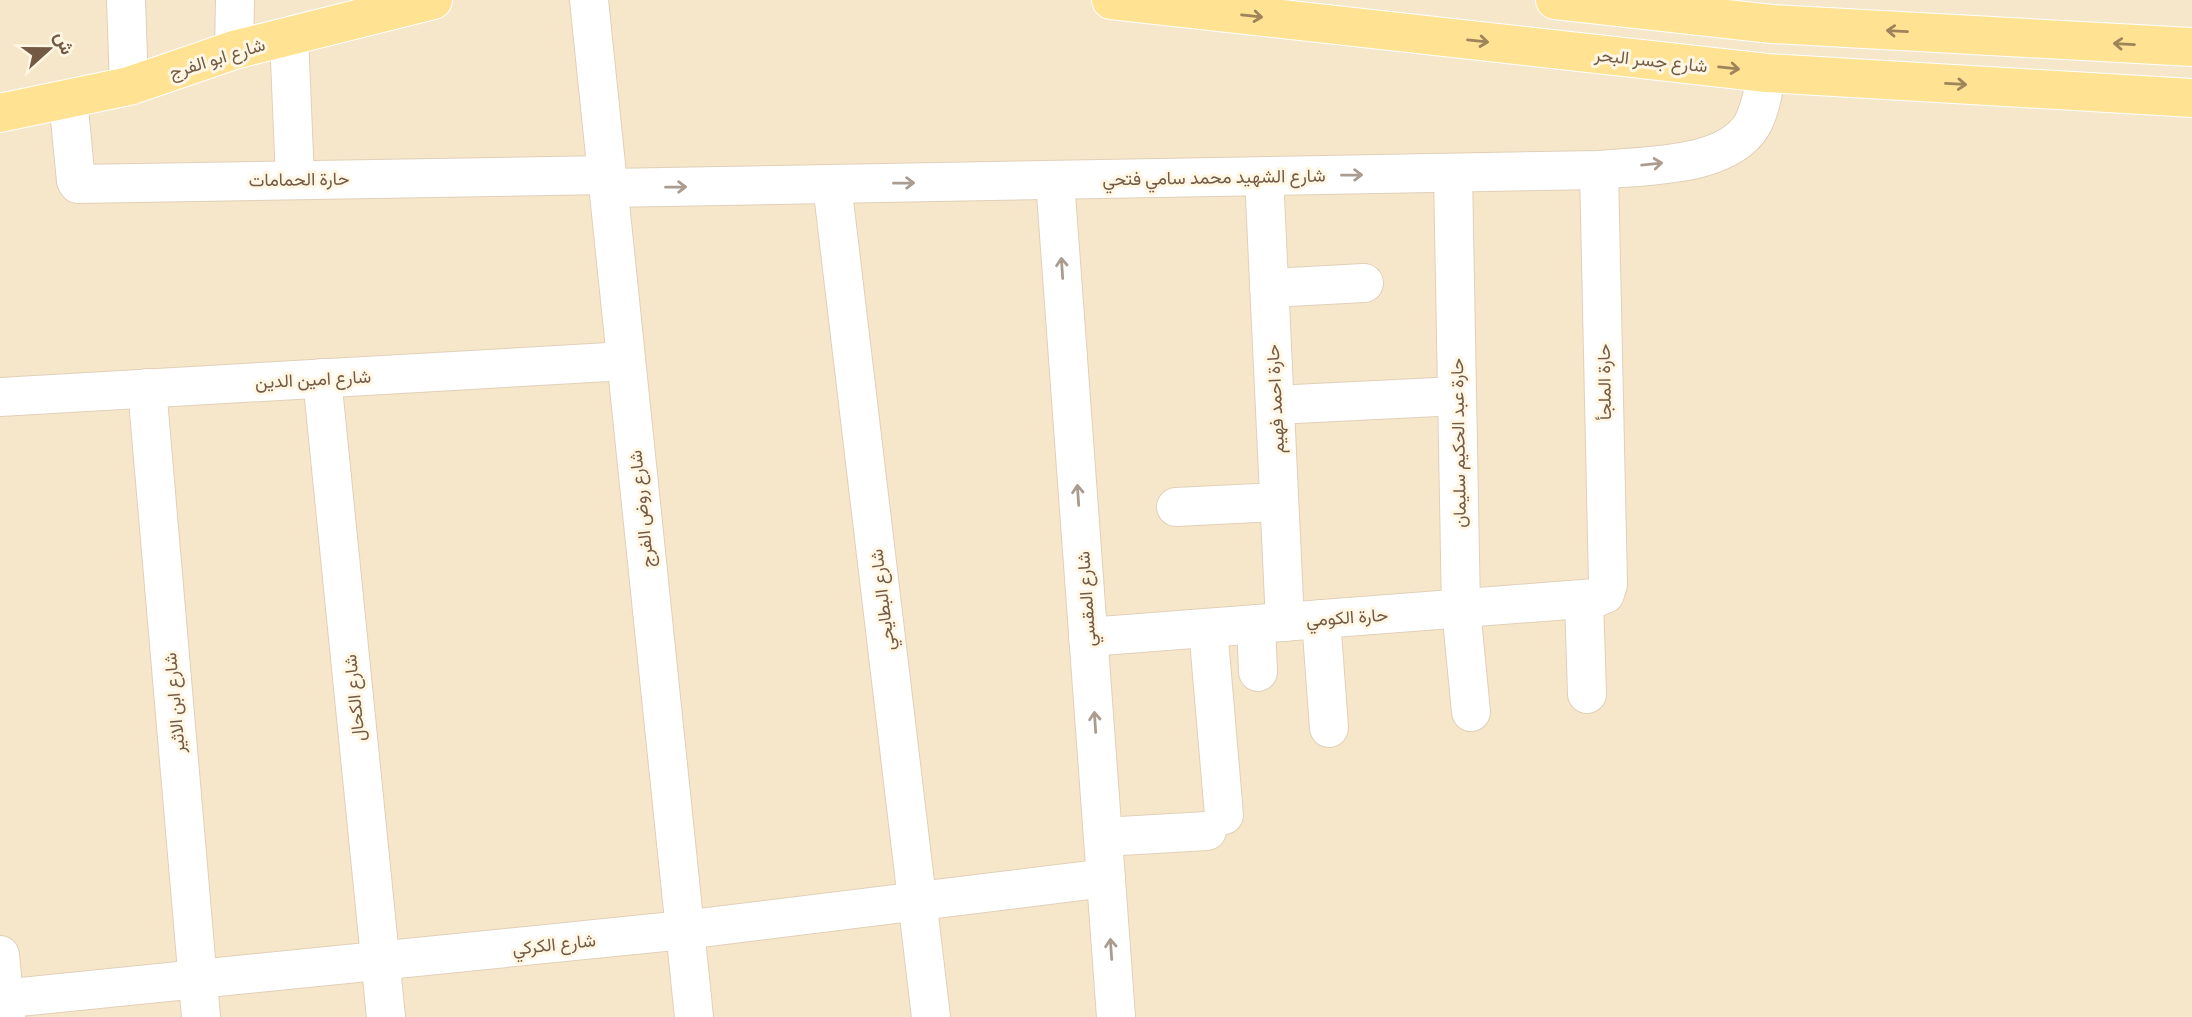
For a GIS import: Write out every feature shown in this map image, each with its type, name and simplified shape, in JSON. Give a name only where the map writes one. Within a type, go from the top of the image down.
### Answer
[{"type":"main road","name":"شارع ابو الفرج","points":[[0,113],[129,86],[233,50],[289,36],[334,12],[433,0]]},
{"type":"main road","name":"شارع جسر البحر","points":[[1111,0],[1767,73],[2192,98]]},
{"type":"main road","points":[[1555,0],[1771,12],[2192,47]]},
{"type":"main road","points":[[1767,73],[1771,12]]},
{"type":"street","points":[[126,0],[129,86]]},
{"type":"street","points":[[233,50],[234,0]]},
{"type":"street","name":"شارع روض الفرج","points":[[589,0],[694,1017]]},
{"type":"street","points":[[289,36],[295,179]]},
{"type":"street","name":"شارع الشهيد محمد سامي فتحي","points":[[607,181],[832,184],[1599,170],[1693,160],[1726,151],[1751,127],[1758,112],[1767,73]]},
{"type":"street","name":"حارة الحمامات","points":[[68,99],[78,184],[295,179],[607,181]]},
{"type":"street","name":"حارة الملجأ","points":[[1587,694],[1595,596],[1607,570],[1599,170]]},
{"type":"street","name":"حارة عبد الحكيم سليمان","points":[[1453,173],[1461,609],[1471,712]]},
{"type":"street","name":"حارة احمد فهيم","points":[[1264,176],[1287,622]]},
{"type":"street","name":"شارع المقسي","points":[[1055,180],[1116,1017]]},
{"type":"street","name":"شارع البطايحي","points":[[832,184],[931,1017]]},
{"type":"street","points":[[1269,288],[1364,283]]},
{"type":"street","name":"شارع امين الدين","points":[[0,397],[626,361]]},
{"type":"street","name":"شارع الكحال","points":[[322,378],[386,1017]]},
{"type":"street","name":"شارع ابن الاثير","points":[[147,388],[201,1017]]},
{"type":"street","points":[[1275,405],[1457,396]]},
{"type":"street","points":[[1176,507],[1279,502]]},
{"type":"street","name":"حارة الكومي","points":[[1088,637],[1461,609],[1595,596]]},
{"type":"street","points":[[1258,672],[1287,622]]},
{"type":"street","points":[[1287,622],[1329,728]]},
{"type":"street","points":[[1103,837],[1215,823],[1208,628]]},
{"type":"street","name":"شارع الكركي","points":[[3,1005],[198,978],[684,930],[1106,878]]},
{"type":"street","points":[[0,955],[3,1005]]},
{"type":"shaded area","points":[[0,0],[2192,0],[2192,1017],[0,1017]]}]
